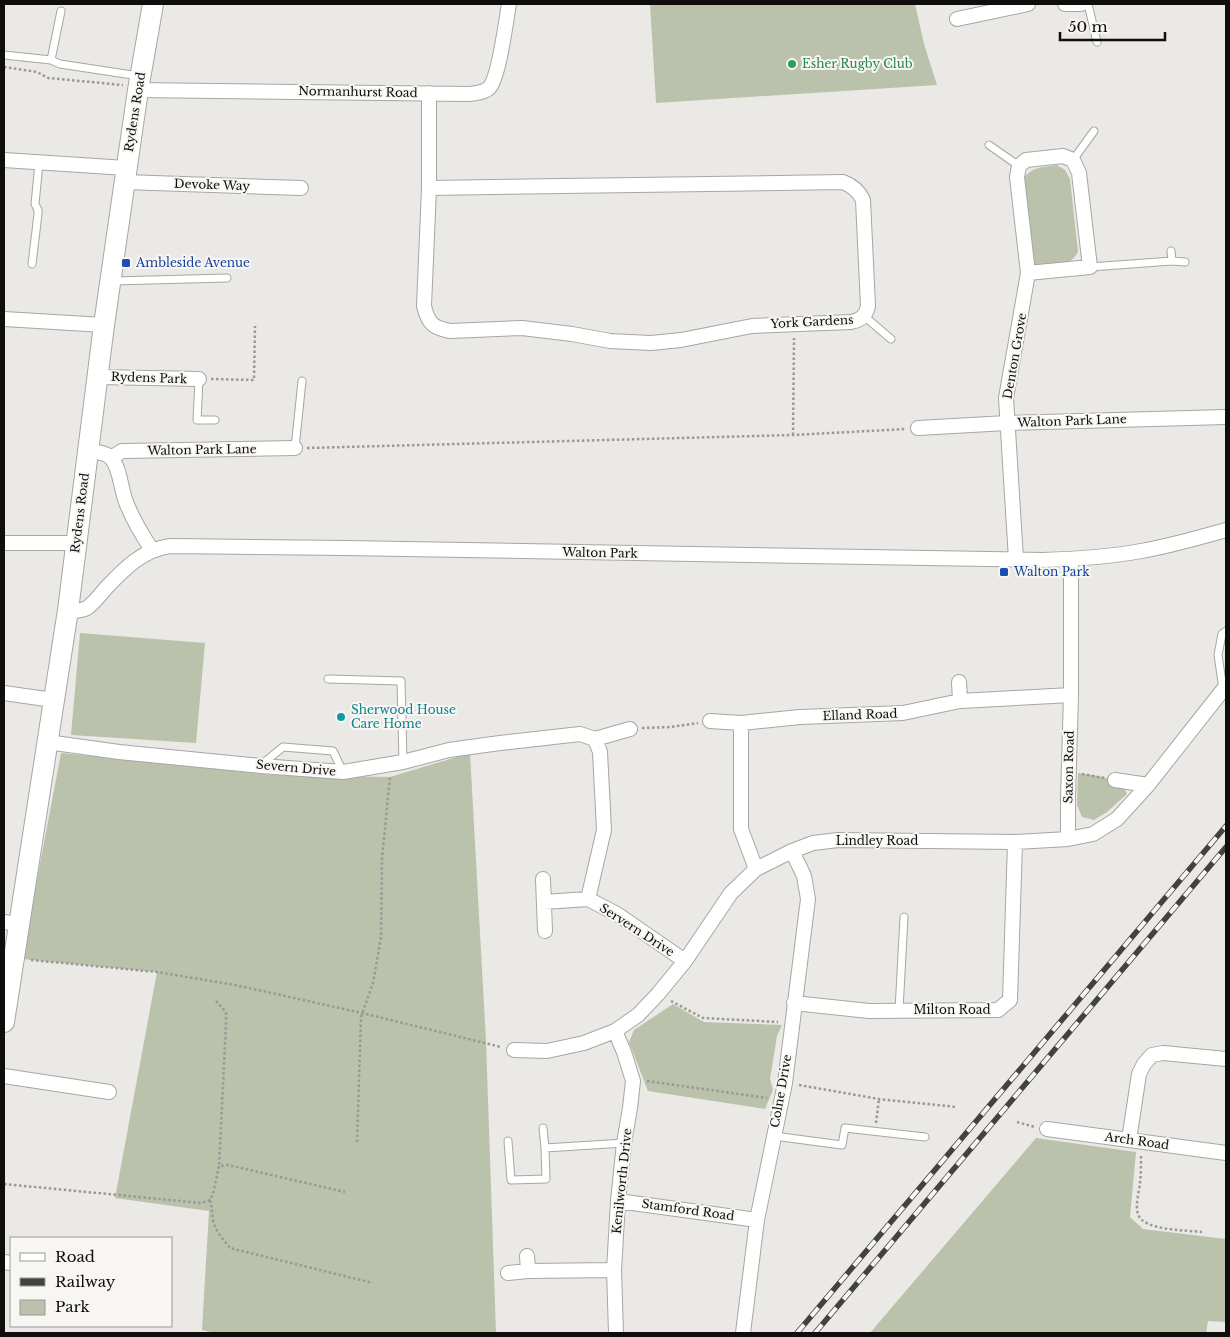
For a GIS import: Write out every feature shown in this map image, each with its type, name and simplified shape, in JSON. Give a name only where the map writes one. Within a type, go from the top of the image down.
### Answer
[{"type":"street","name":"Rydens Road","points":[[4,1022],[6,989],[14,958],[12,923],[47,742],[68,610],[125,175],[153,4]]},
{"type":"street","name":"Normanhurst Road","points":[[139,83],[480,93],[488,89],[493,80],[498,64],[509,4]]},
{"type":"street","points":[[957,19],[1028,4]]},
{"type":"street","points":[[1065,4],[1081,4]]},
{"type":"street","name":"York Gardens","points":[[429,93],[429,188],[424,306],[426,316],[439,329],[522,328],[610,341],[651,343],[681,340],[752,326],[851,322],[864,316],[868,306],[863,200],[856,189],[843,182],[429,188]]},
{"type":"street","points":[[1019,166],[1026,160],[1063,156],[1073,160],[1080,173],[1090,267],[1028,273]]},
{"type":"street","name":"Devoke Way","points":[[4,160],[125,175],[301,188]]},
{"type":"street","name":"Denton Grove","points":[[1016,559],[1006,398],[1028,273],[1016,177],[1019,166]]},
{"type":"street","points":[[4,320],[104,326]]},
{"type":"street","name":"Rydens Park","points":[[98,376],[199,379]]},
{"type":"street","name":"Walton Park Lane","points":[[918,428],[1008,423],[1226,417]]},
{"type":"street","name":"Walton Park Lane","points":[[111,458],[122,451],[295,448]]},
{"type":"street","points":[[88,451],[105,454],[111,458],[134,522],[152,550]]},
{"type":"street","name":"Walton Park","points":[[68,610],[78,611],[86,608],[98,598],[122,571],[140,556],[152,550],[170,546],[1042,560],[1139,552],[1226,530]]},
{"type":"street","points":[[4,543],[77,543]]},
{"type":"street","name":"Saxon Road","points":[[1068,839],[1071,559]]},
{"type":"street","points":[[959,682],[960,701],[1070,695]]},
{"type":"street","name":"Lindley Road","points":[[514,1050],[547,1050],[584,1043],[616,1031],[638,1015],[658,994],[685,961],[731,893],[756,870],[792,851],[813,843],[838,840],[1015,842],[1068,839],[1093,834],[1117,819],[1148,785],[1225,688]]},
{"type":"street","points":[[4,693],[53,700]]},
{"type":"street","name":"Elland Road","points":[[710,722],[740,723],[800,717],[903,713],[960,701]]},
{"type":"street","points":[[740,723],[741,829],[756,870]]},
{"type":"street","name":"Severn Drive","points":[[47,742],[119,752],[343,772],[397,763],[449,750],[580,734],[595,739],[630,729]]},
{"type":"street","name":"Servern Drive","points":[[588,899],[604,830],[600,752],[595,739]]},
{"type":"street","points":[[1115,780],[1148,785]]},
{"type":"street","name":"Milton Road","points":[[794,1003],[869,1011],[998,1010],[1010,1000],[1015,842]]},
{"type":"street","name":"Colne Drive","points":[[743,1333],[757,1220],[785,1083],[808,899],[804,876],[792,851]]},
{"type":"street","points":[[543,878],[545,931]]},
{"type":"street","name":"Servern Drive","points":[[544,902],[588,899],[617,914],[685,961]]},
{"type":"street","name":"Kenilworth Drive","points":[[616,1031],[633,1081],[618,1201],[614,1270],[616,1333]]},
{"type":"street","points":[[1135,1141],[1139,1074],[1144,1064],[1152,1055],[1163,1053],[1226,1058]]},
{"type":"street","points":[[4,1076],[109,1092]]},
{"type":"street","name":"Arch Road","points":[[1047,1129],[1226,1153]]},
{"type":"street","name":"Stamford Road","points":[[618,1201],[757,1220]]},
{"type":"street","points":[[527,1256],[528,1271]]},
{"type":"street","points":[[508,1273],[614,1270]]},
{"type":"lane","points":[[1088,4],[1097,42]]},
{"type":"lane","points":[[51,60],[61,11]]},
{"type":"lane","points":[[4,54],[51,60],[60,64],[139,83]]},
{"type":"lane","points":[[1073,160],[1094,131]]},
{"type":"lane","points":[[989,145],[1019,166]]},
{"type":"lane","points":[[32,264],[38,214],[34,204],[39,163]]},
{"type":"lane","points":[[1171,251],[1172,261]]},
{"type":"lane","points":[[1090,267],[1172,261],[1185,262]]},
{"type":"lane","points":[[110,282],[226,278]]},
{"type":"lane","points":[[864,316],[891,339]]},
{"type":"lane","points":[[199,379],[197,420],[216,420]]},
{"type":"lane","points":[[295,448],[302,381]]},
{"type":"lane","points":[[1225,688],[1218,655],[1222,634],[1226,631]]},
{"type":"lane","points":[[328,680],[402,681],[397,763]]},
{"type":"lane","points":[[261,766],[283,747],[334,751],[343,772]]},
{"type":"lane","points":[[899,1010],[904,917]]},
{"type":"lane","points":[[508,1140],[511,1180],[546,1179],[543,1128]]},
{"type":"lane","points":[[773,1136],[842,1145],[845,1128],[925,1137]]},
{"type":"lane","points":[[545,1148],[624,1143]]},
{"type":"path","points":[[4,67],[37,72],[48,78],[120,85],[139,83]]},
{"type":"path","points":[[793,435],[794,324]]},
{"type":"path","points":[[199,379],[254,380],[255,326]]},
{"type":"path","points":[[295,448],[793,435],[918,428]]},
{"type":"path","points":[[630,729],[671,727],[710,722]]},
{"type":"path","points":[[357,1142],[361,1017],[373,983],[380,937],[382,859],[397,763]]},
{"type":"path","points":[[1068,771],[1115,780]]},
{"type":"path","points":[[14,958],[157,972],[235,986],[362,1013],[514,1050]]},
{"type":"path","points":[[658,994],[703,1018],[792,1022]]},
{"type":"path","points":[[216,1001],[226,1012],[220,1166],[210,1200],[213,1210],[213,1222],[219,1235],[230,1248],[374,1283]]},
{"type":"path","points":[[633,1081],[646,1081],[781,1100]]},
{"type":"path","points":[[785,1083],[879,1100],[956,1107]]},
{"type":"path","points":[[875,1132],[879,1100]]},
{"type":"path","points":[[1017,1122],[1047,1129]]},
{"type":"path","points":[[1135,1141],[1140,1180],[1137,1212],[1139,1217],[1144,1222],[1153,1226],[1202,1232]]},
{"type":"path","points":[[220,1166],[228,1165],[345,1192]]},
{"type":"path","points":[[4,1184],[200,1203],[210,1200]]},
{"type":"green space","name":"Esher Rugby Club","points":[[650,4],[915,4],[924,44],[937,85],[656,103]]},
{"type":"green space","points":[[1057,165],[1065,170],[1070,179],[1078,252],[1074,258],[1064,264],[1034,266],[1021,183],[1024,177],[1032,171]]},
{"type":"green space","points":[[80,633],[205,643],[196,743],[71,735]]},
{"type":"green space","points":[[61,753],[272,775],[390,777],[470,753],[486,1041],[496,1333],[215,1333],[202,1330],[209,1211],[115,1198],[157,972],[22,959]]},
{"type":"green space","points":[[1078,773],[1113,780],[1124,788],[1127,794],[1107,812],[1094,820],[1082,817],[1077,805]]},
{"type":"green space","points":[[673,1004],[704,1022],[782,1025],[777,1036],[770,1079],[773,1090],[765,1109],[648,1091],[629,1042],[634,1030]]},
{"type":"green space","points":[[1036,1138],[1136,1152],[1130,1217],[1143,1229],[1226,1239],[1226,1322],[1208,1321],[1206,1333],[870,1333]]},
{"type":"railway","points":[[797,1333],[1226,826]]},
{"type":"railway","points":[[815,1333],[1226,847]]},
{"type":"place","name":"Esher Rugby Club","points":[[792,64]]},
{"type":"place","name":"Ambleside Avenue","points":[[126,263]]},
{"type":"place","name":"Walton Park","points":[[1004,572]]},
{"type":"place","name":"Sherwood House Care Home","points":[[341,717]]}]
